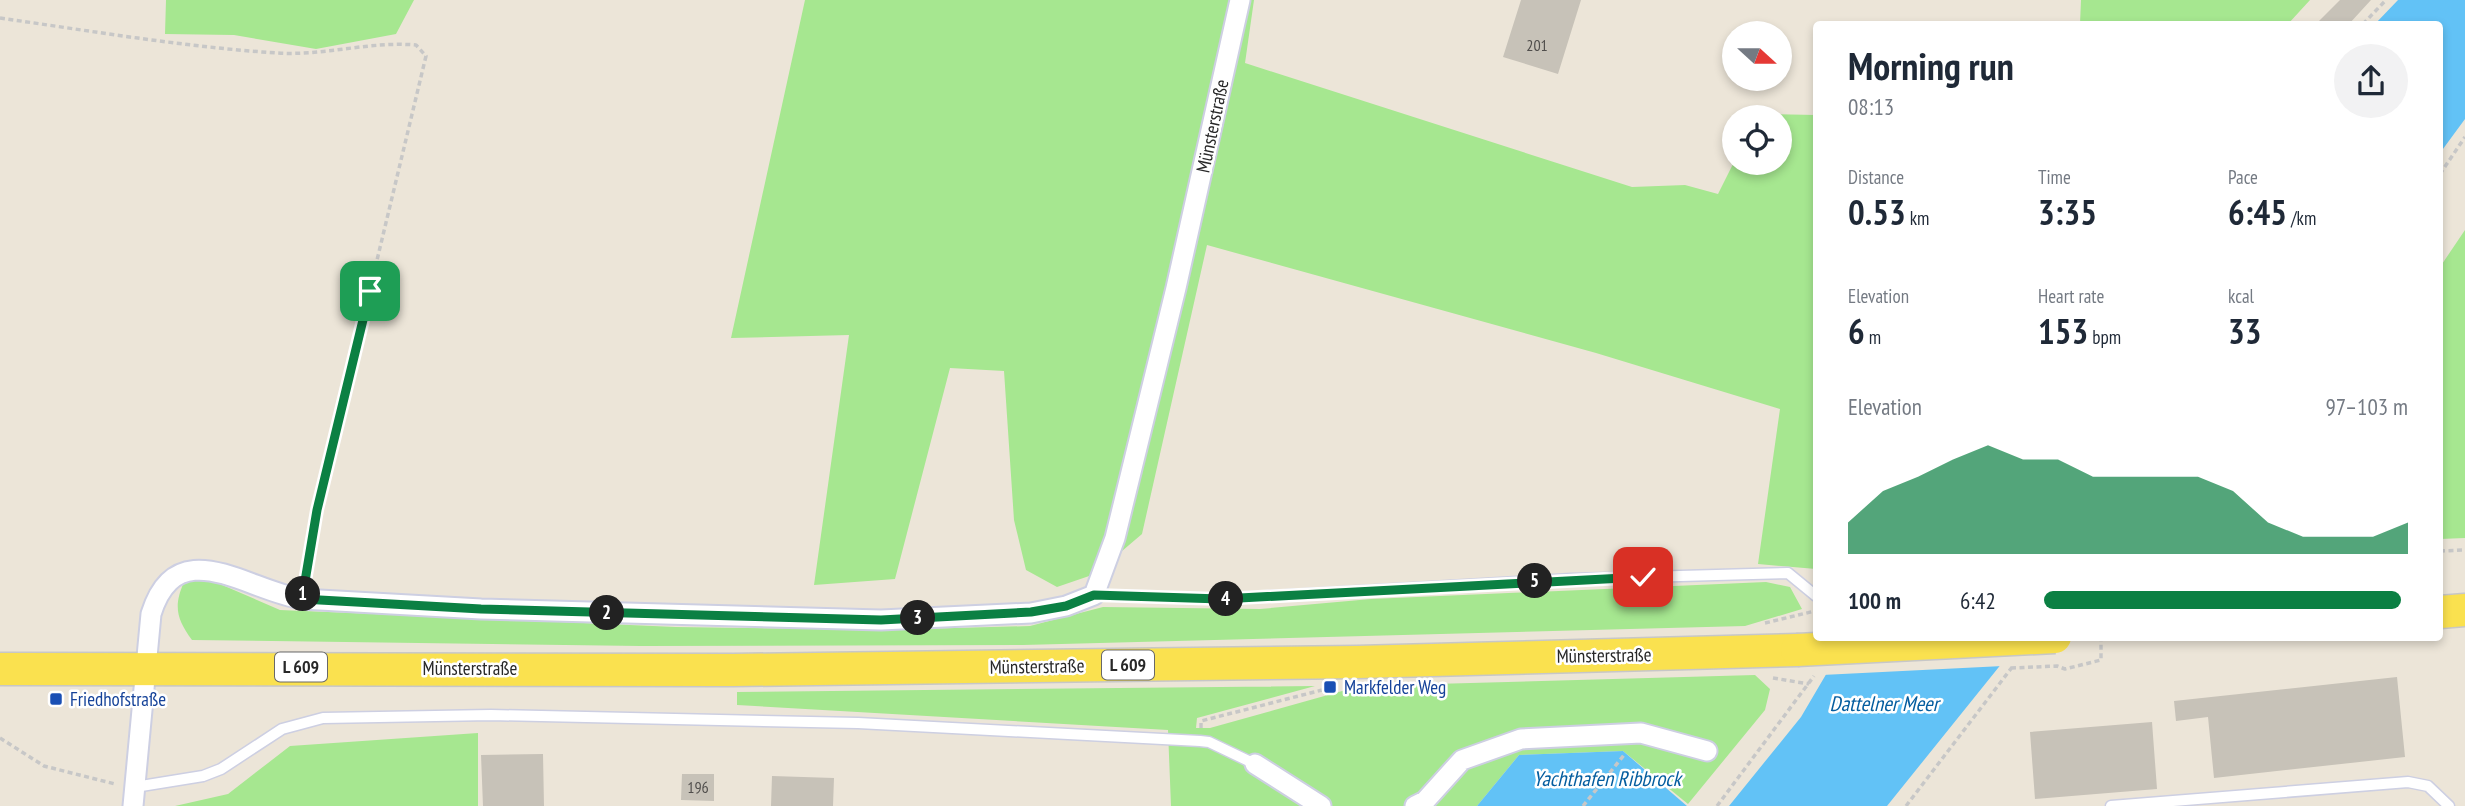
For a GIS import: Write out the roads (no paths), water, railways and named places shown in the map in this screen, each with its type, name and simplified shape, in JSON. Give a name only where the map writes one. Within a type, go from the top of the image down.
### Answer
[{"type":"main road","points":[[2443,612],[2465,610]]},
{"type":"main road","name":"Münsterstraße","points":[[0,669],[733,670],[1338,662],[1797,650],[1976,641]]},
{"type":"street","name":"Münsterstraße","points":[[1094,595],[1115,538],[1138,446],[1240,0]]},
{"type":"street","points":[[134,796],[150,614],[156,598],[174,575],[195,569],[220,572],[278,595],[302,599],[495,610],[881,620],[1031,612],[1066,606],[1094,595]]},
{"type":"street","points":[[1415,806],[1425,801],[1462,760],[1521,739],[1641,733],[1707,751]]},
{"type":"street","points":[[1255,764],[1321,806]]},
{"type":"lane","points":[[1094,595],[1221,599],[1571,579],[1788,573],[1813,594]]},
{"type":"lane","points":[[134,796],[221,769],[282,729],[323,718],[491,715],[858,723],[1200,741],[1209,742],[1255,764]]},
{"type":"lane","points":[[2111,806],[2408,782],[2428,786],[2449,806]]},
{"type":"water","points":[[2398,0],[2465,0],[2465,119],[2443,149],[2443,21],[2378,21]]},
{"type":"water","name":"Dattelner Meer","points":[[1846,641],[2020,641],[1887,806],[1729,806],[1801,717]]},
{"type":"water","name":"Yachthafen Ribbrock","points":[[1623,751],[1687,806],[1477,806],[1519,755]]},
{"type":"place","name":"Markfelder Weg","points":[[1330,687]]},
{"type":"place","name":"Friedhofstraße","points":[[56,699]]}]
